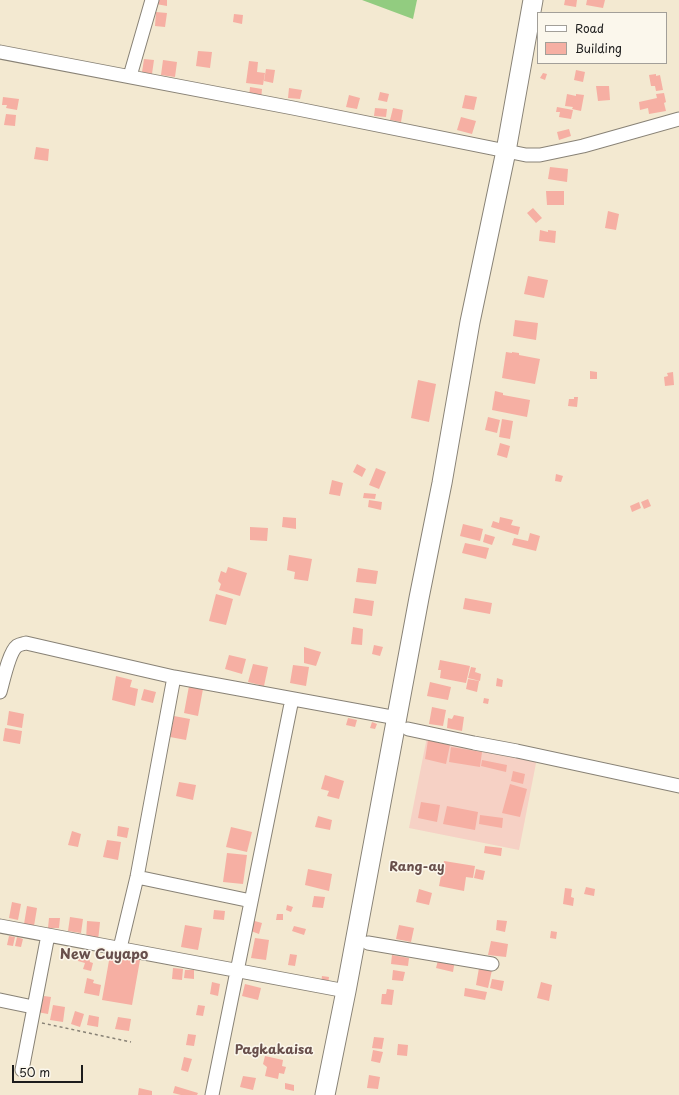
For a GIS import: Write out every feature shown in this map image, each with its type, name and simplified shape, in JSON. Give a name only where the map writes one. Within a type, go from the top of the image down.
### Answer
[{"type":"highway","points":[[512,152],[534,0]]},
{"type":"highway","points":[[544,12],[547,0]]},
{"type":"highway","points":[[338,1095],[368,943],[402,723],[470,322],[537,52]]},
{"type":"highway","points":[[325,1095],[402,723]]},
{"type":"street","points":[[130,76],[152,0]]},
{"type":"street","points":[[0,52],[130,76],[512,152],[540,155],[583,146],[679,119]]},
{"type":"street","points":[[0,692],[14,649],[20,644],[26,643],[174,677],[292,699],[402,723],[474,743],[679,786]]},
{"type":"street","points":[[120,948],[137,877],[174,677]]},
{"type":"street","points":[[212,1095],[292,699]]},
{"type":"street","points":[[137,877],[251,901]]},
{"type":"street","points":[[0,926],[346,991]]},
{"type":"street","points":[[22,1070],[48,935]]},
{"type":"street","points":[[368,943],[492,964]]},
{"type":"street","points":[[0,1000],[34,1007]]},
{"type":"path","points":[[32,1021],[131,1042]]},
{"type":"shaded area","points":[[427,737],[537,758],[519,850],[409,828]]},
{"type":"green space","points":[[362,0],[417,0],[413,19]]},
{"type":"building","points":[[157,0],[167,0],[167,6],[156,4]]},
{"type":"building","points":[[565,0],[577,0],[576,7],[564,5]]},
{"type":"building","points":[[587,0],[605,0],[603,8],[586,5]]},
{"type":"building","points":[[156,12],[167,13],[165,27],[155,26]]},
{"type":"building","points":[[234,14],[243,15],[242,24],[233,22]]},
{"type":"building","points":[[198,51],[212,52],[210,68],[196,66]]},
{"type":"building","points":[[144,59],[154,60],[152,74],[142,72]]},
{"type":"building","points":[[163,60],[177,62],[175,77],[161,75]]},
{"type":"building","points":[[249,61],[258,62],[257,72],[265,73],[263,85],[246,83]]},
{"type":"building","points":[[266,69],[275,70],[273,83],[264,81]]},
{"type":"building","points":[[576,70],[585,72],[583,82],[574,80]]},
{"type":"building","points":[[543,73],[547,74],[545,80],[540,78]]},
{"type":"building","points":[[656,74],[656,76],[660,75],[663,90],[656,91],[655,86],[651,86],[649,75]]},
{"type":"building","points":[[596,86],[609,86],[610,100],[598,101]]},
{"type":"building","points":[[250,87],[262,89],[261,100],[249,98]]},
{"type":"building","points":[[289,88],[302,90],[300,99],[288,98]]},
{"type":"building","points":[[380,92],[389,94],[387,102],[378,100]]},
{"type":"building","points":[[664,93],[666,111],[649,114],[648,108],[640,110],[639,102],[657,98],[656,94]]},
{"type":"building","points":[[567,94],[576,96],[576,94],[584,95],[581,111],[572,109],[573,107],[565,106]]},
{"type":"building","points":[[349,95],[360,98],[357,109],[346,107]]},
{"type":"building","points":[[465,95],[477,97],[474,110],[462,108]]},
{"type":"building","points":[[3,97],[19,99],[17,110],[6,108],[7,105],[2,105]]},
{"type":"building","points":[[557,107],[573,110],[571,119],[559,117],[560,112],[556,112]]},
{"type":"building","points":[[375,108],[387,109],[386,117],[374,116]]},
{"type":"building","points":[[393,108],[403,110],[401,122],[390,120]]},
{"type":"building","points":[[6,114],[16,115],[15,126],[4,125]]},
{"type":"building","points":[[461,117],[476,121],[472,134],[457,130]]},
{"type":"building","points":[[569,129],[571,136],[559,140],[557,132]]},
{"type":"building","points":[[36,147],[49,149],[48,161],[34,159]]},
{"type":"building","points":[[550,167],[568,169],[567,182],[548,179]]},
{"type":"building","points":[[546,191],[564,191],[564,205],[547,205]]},
{"type":"building","points":[[533,208],[542,218],[536,223],[527,213]]},
{"type":"building","points":[[608,211],[619,214],[616,230],[605,228]]},
{"type":"building","points":[[540,230],[548,232],[548,230],[556,231],[555,243],[539,241]]},
{"type":"building","points":[[528,276],[548,280],[544,298],[524,294]]},
{"type":"building","points":[[515,320],[538,323],[536,340],[513,336]]},
{"type":"building","points":[[506,352],[519,353],[519,355],[540,359],[535,384],[502,378]]},
{"type":"building","points":[[590,371],[597,372],[597,379],[590,379]]},
{"type":"building","points":[[673,372],[674,385],[665,386],[664,377],[668,376],[667,373]]},
{"type":"building","points":[[418,380],[436,384],[429,422],[411,418]]},
{"type":"building","points":[[495,391],[503,393],[503,395],[530,400],[527,417],[492,410]]},
{"type":"building","points":[[574,397],[578,397],[577,407],[568,406],[569,399],[574,399]]},
{"type":"building","points":[[488,417],[500,420],[497,433],[485,430]]},
{"type":"building","points":[[502,419],[513,421],[510,439],[499,437]]},
{"type":"building","points":[[500,443],[510,446],[507,458],[497,455]]},
{"type":"building","points":[[357,464],[366,469],[362,477],[353,472]]},
{"type":"building","points":[[376,468],[386,472],[379,489],[369,485]]},
{"type":"building","points":[[556,474],[563,476],[561,482],[555,481]]},
{"type":"building","points":[[332,480],[343,483],[340,496],[329,494]]},
{"type":"building","points":[[364,493],[376,494],[375,499],[363,498]]},
{"type":"building","points":[[648,499],[651,506],[644,509],[641,502]]},
{"type":"building","points":[[369,500],[382,502],[381,510],[368,507]]},
{"type":"building","points":[[639,502],[641,508],[632,512],[630,506]]},
{"type":"building","points":[[283,517],[296,518],[296,529],[282,527]]},
{"type":"building","points":[[500,517],[513,520],[511,525],[520,527],[518,535],[491,527],[493,521],[499,523]]},
{"type":"building","points":[[463,524],[483,529],[480,541],[460,536]]},
{"type":"building","points":[[250,527],[268,528],[267,541],[250,540]]},
{"type":"building","points":[[530,533],[540,536],[536,551],[512,545],[514,538],[528,541]]},
{"type":"building","points":[[485,534],[495,537],[492,545],[483,542]]},
{"type":"building","points":[[465,543],[489,548],[486,559],[462,553]]},
{"type":"building","points":[[289,555],[312,559],[308,581],[294,579],[295,572],[287,570]]},
{"type":"building","points":[[228,567],[247,573],[240,596],[219,590],[221,584],[218,581],[221,571],[226,573]]},
{"type":"building","points":[[358,568],[378,571],[376,584],[356,582]]},
{"type":"building","points":[[216,594],[233,599],[226,625],[209,621]]},
{"type":"building","points":[[355,598],[374,601],[372,616],[353,613]]},
{"type":"building","points":[[465,598],[492,603],[490,614],[463,609]]},
{"type":"building","points":[[353,627],[363,629],[362,645],[351,644]]},
{"type":"building","points":[[374,645],[383,647],[380,656],[372,654]]},
{"type":"building","points":[[304,647],[321,652],[316,666],[304,663]]},
{"type":"building","points":[[229,655],[246,659],[242,674],[225,669]]},
{"type":"building","points":[[440,660],[470,666],[466,683],[440,678],[441,670],[438,670]]},
{"type":"building","points":[[253,664],[268,667],[264,686],[248,682]]},
{"type":"building","points":[[293,665],[309,667],[306,686],[290,683]]},
{"type":"building","points":[[471,667],[476,668],[475,672],[481,674],[480,681],[468,678]]},
{"type":"building","points":[[116,676],[132,680],[130,687],[138,689],[135,706],[112,700]]},
{"type":"building","points":[[497,678],[503,680],[502,687],[496,686]]},
{"type":"building","points":[[468,679],[479,681],[477,692],[466,689]]},
{"type":"building","points":[[430,682],[451,687],[448,700],[427,696]]},
{"type":"building","points":[[189,686],[203,689],[198,716],[184,713]]},
{"type":"building","points":[[144,689],[156,692],[153,703],[141,700]]},
{"type":"building","points":[[484,698],[489,699],[488,704],[483,703]]},
{"type":"building","points":[[432,707],[446,710],[443,726],[429,724]]},
{"type":"building","points":[[9,711],[24,714],[22,728],[7,725]]},
{"type":"building","points":[[454,715],[464,717],[462,731],[447,728],[448,718],[452,719]]},
{"type":"building","points":[[174,716],[190,719],[186,740],[170,737]]},
{"type":"building","points":[[348,718],[357,720],[355,727],[346,725]]},
{"type":"building","points":[[372,722],[377,724],[375,729],[370,728]]},
{"type":"building","points":[[5,728],[22,731],[20,744],[3,741]]},
{"type":"building","points":[[428,740],[450,745],[446,764],[425,759]]},
{"type":"building","points":[[451,747],[482,752],[480,767],[449,762]]},
{"type":"building","points":[[482,760],[507,765],[506,772],[481,766]]},
{"type":"building","points":[[513,771],[525,774],[523,784],[511,781]]},
{"type":"building","points":[[325,775],[344,781],[339,799],[327,796],[329,791],[321,789]]},
{"type":"building","points":[[179,782],[196,785],[193,800],[176,796]]},
{"type":"building","points":[[510,784],[527,789],[520,817],[502,813]]},
{"type":"building","points":[[421,802],[440,805],[437,822],[418,818]]},
{"type":"building","points":[[447,806],[478,812],[475,830],[443,824]]},
{"type":"building","points":[[480,815],[503,818],[502,828],[479,824]]},
{"type":"building","points":[[318,816],[332,820],[330,830],[315,827]]},
{"type":"building","points":[[118,826],[129,828],[127,838],[117,836]]},
{"type":"building","points":[[231,827],[252,832],[247,852],[226,847]]},
{"type":"building","points":[[72,831],[81,834],[78,847],[68,845]]},
{"type":"building","points":[[107,840],[121,842],[118,860],[103,857]]},
{"type":"building","points":[[485,846],[502,848],[501,856],[484,853]]},
{"type":"building","points":[[227,853],[247,855],[243,884],[223,882]]},
{"type":"building","points":[[444,861],[475,866],[473,878],[466,877],[464,891],[439,886]]},
{"type":"building","points":[[308,869],[332,874],[329,891],[305,885]]},
{"type":"building","points":[[476,869],[485,871],[483,880],[474,878]]},
{"type":"building","points":[[586,887],[595,889],[594,896],[584,894]]},
{"type":"building","points":[[565,888],[572,889],[571,897],[574,898],[573,906],[563,904]]},
{"type":"building","points":[[419,889],[432,893],[429,905],[416,902]]},
{"type":"building","points":[[314,896],[325,897],[323,908],[312,907]]},
{"type":"building","points":[[12,902],[21,904],[18,920],[9,918]]},
{"type":"building","points":[[287,905],[293,907],[291,912],[286,910]]},
{"type":"building","points":[[27,906],[37,908],[34,926],[24,924]]},
{"type":"building","points":[[214,910],[225,911],[224,920],[213,919]]},
{"type":"building","points":[[277,914],[283,914],[283,920],[276,920]]},
{"type":"building","points":[[70,917],[83,919],[81,933],[68,931]]},
{"type":"building","points":[[49,918],[60,918],[59,928],[48,928]]},
{"type":"building","points":[[251,920],[262,923],[259,934],[248,930]]},
{"type":"building","points":[[497,920],[507,921],[505,932],[496,930]]},
{"type":"building","points":[[87,921],[100,922],[98,941],[86,940]]},
{"type":"building","points":[[185,925],[202,928],[198,950],[181,947]]},
{"type":"building","points":[[399,925],[414,928],[411,942],[396,939]]},
{"type":"building","points":[[294,926],[306,929],[304,935],[292,931]]},
{"type":"building","points":[[551,931],[557,932],[556,939],[550,938]]},
{"type":"building","points":[[9,936],[15,937],[13,946],[7,945]]},
{"type":"building","points":[[17,937],[23,939],[21,947],[15,946]]},
{"type":"building","points":[[255,938],[269,940],[266,960],[251,958]]},
{"type":"building","points":[[491,941],[508,944],[506,957],[488,955]]},
{"type":"building","points":[[290,954],[297,955],[295,966],[288,965]]},
{"type":"building","points":[[110,955],[140,960],[132,1005],[102,1000]]},
{"type":"building","points":[[392,955],[409,958],[408,966],[391,964]]},
{"type":"building","points":[[79,956],[89,958],[90,962],[93,963],[91,971],[83,969],[85,963],[78,961]]},
{"type":"building","points":[[439,956],[455,960],[453,972],[436,968]]},
{"type":"building","points":[[173,968],[183,969],[182,980],[172,979]]},
{"type":"building","points":[[479,968],[492,970],[488,988],[476,985]]},
{"type":"building","points":[[185,970],[194,970],[194,979],[184,978]]},
{"type":"building","points":[[393,970],[405,972],[403,981],[392,980]]},
{"type":"building","points":[[322,976],[329,977],[328,984],[321,983]]},
{"type":"building","points":[[87,978],[94,980],[93,983],[101,985],[99,996],[84,993]]},
{"type":"building","points":[[492,979],[504,981],[502,991],[490,988]]},
{"type":"building","points":[[212,982],[220,984],[218,996],[210,994]]},
{"type":"building","points":[[541,982],[552,985],[549,1001],[537,998]]},
{"type":"building","points":[[245,984],[261,988],[258,1000],[242,996]]},
{"type":"building","points":[[465,988],[487,992],[485,1000],[464,996]]},
{"type":"building","points":[[387,989],[394,990],[392,1005],[381,1004],[382,994],[386,994]]},
{"type":"building","points":[[44,996],[51,997],[48,1014],[37,1012],[39,999],[43,999]]},
{"type":"building","points":[[53,1005],[65,1007],[63,1022],[50,1020]]},
{"type":"building","points":[[198,1005],[205,1006],[203,1016],[196,1015]]},
{"type":"building","points":[[75,1011],[84,1014],[80,1027],[71,1024]]},
{"type":"building","points":[[89,1015],[99,1017],[98,1027],[87,1025]]},
{"type":"building","points":[[118,1017],[131,1019],[129,1031],[115,1029]]},
{"type":"building","points":[[188,1034],[196,1035],[194,1046],[186,1045]]},
{"type":"building","points":[[374,1037],[384,1038],[382,1049],[372,1048]]},
{"type":"building","points":[[398,1044],[408,1045],[407,1056],[397,1055]]},
{"type":"building","points":[[373,1050],[383,1052],[380,1063],[371,1061]]},
{"type":"building","points":[[265,1056],[283,1060],[282,1066],[286,1067],[284,1074],[279,1073],[278,1079],[265,1076],[267,1067],[263,1064]]},
{"type":"building","points":[[184,1057],[192,1059],[188,1072],[181,1070]]},
{"type":"building","points":[[369,1075],[380,1077],[378,1089],[367,1088]]},
{"type":"building","points":[[243,1076],[256,1078],[253,1090],[240,1087]]},
{"type":"building","points":[[285,1083],[294,1085],[294,1091],[285,1089]]},
{"type":"building","points":[[175,1086],[198,1093],[197,1095],[181,1095],[173,1093]]},
{"type":"building","points":[[139,1088],[152,1091],[152,1095],[138,1095]]},
{"type":"district","name":"Rang-ay","points":[[417,867]]},
{"type":"district","name":"New Cuyapo","points":[[104,955]]},
{"type":"district","name":"Pagkakaisa","points":[[274,1050]]}]
